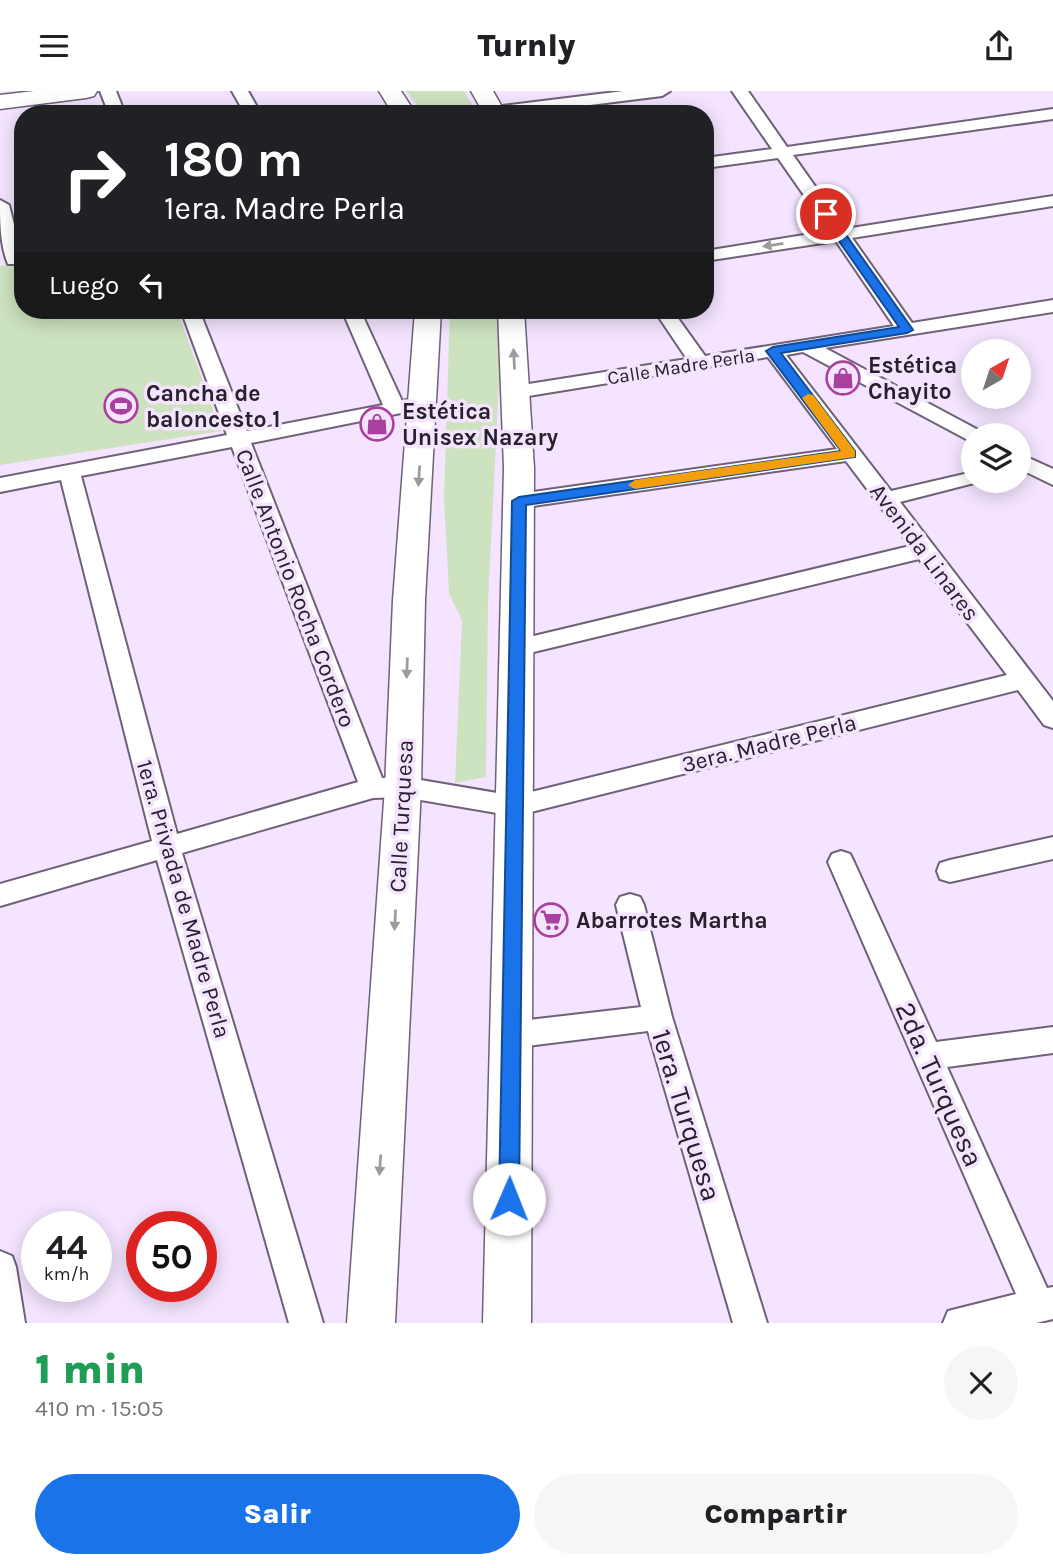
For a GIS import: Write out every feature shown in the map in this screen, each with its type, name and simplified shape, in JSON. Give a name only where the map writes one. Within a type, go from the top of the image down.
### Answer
[{"type":"main road","points":[[0,102],[86,91]]},
{"type":"main road","name":"Calle Turquesa","points":[[370,1323],[388,787],[409,600],[428,319]]},
{"type":"main road","points":[[507,1323],[519,501],[512,319]]},
{"type":"street","points":[[555,105],[662,91]]},
{"type":"street","points":[[740,91],[907,330]]},
{"type":"street","points":[[714,162],[1053,114]]},
{"type":"street","points":[[714,255],[1053,201]]},
{"type":"street","points":[[0,205],[12,260]]},
{"type":"street","name":"Calle Madre Perla","points":[[516,392],[1053,306]]},
{"type":"street","name":"Calle Antonio Rocha Cordero","points":[[193,319],[238,438],[388,787]]},
{"type":"street","points":[[355,319],[395,408]]},
{"type":"street","points":[[669,319],[700,363]]},
{"type":"street","points":[[806,346],[961,429]]},
{"type":"street","name":"Avenida Linares","points":[[773,351],[1053,719]]},
{"type":"street","points":[[0,485],[424,403]]},
{"type":"street","points":[[519,501],[851,454]]},
{"type":"street","points":[[1031,468],[1053,478]]},
{"type":"street","name":"1era. Privada de Madre Perla","points":[[70,473],[167,848],[306,1323]]},
{"type":"street","points":[[885,499],[961,482]]},
{"type":"street","points":[[517,648],[924,550]]},
{"type":"street","name":"3era. Madre Perla","points":[[514,806],[1023,680]]},
{"type":"street","points":[[0,895],[388,787],[514,806]]},
{"type":"street","points":[[950,871],[1053,848]]},
{"type":"street","name":"2da. Turquesa","points":[[841,862],[928,1056],[1046,1304]]},
{"type":"street","name":"1era. Turquesa","points":[[629,905],[658,1017],[750,1323]]},
{"type":"street","points":[[511,1035],[658,1017]]},
{"type":"street","points":[[928,1056],[1053,1040]]},
{"type":"street","points":[[0,1267],[8,1323]]},
{"type":"street","points":[[960,1323],[1046,1304]]},
{"type":"green space","points":[[406,91],[464,91],[473,105],[417,105]]},
{"type":"green space","points":[[14,264],[14,319],[180,319],[221,431],[0,465],[0,266]]},
{"type":"green space","points":[[450,319],[500,319],[501,341],[488,601],[486,777],[455,783],[462,621],[449,593],[444,498]]},
{"type":"slow traffic","points":[[635,485],[851,454],[808,398]]},
{"type":"place","name":"Estética Chayito","points":[[843,378]]},
{"type":"place","name":"Cancha de baloncesto 1","points":[[121,406]]},
{"type":"place","name":"Estética Unisex Nazary","points":[[377,424]]},
{"type":"place","name":"Abarrotes Martha","points":[[551,920]]},
{"type":"route","points":[[509,1199],[519,501],[851,454],[773,351],[907,330],[826,214]]}]
